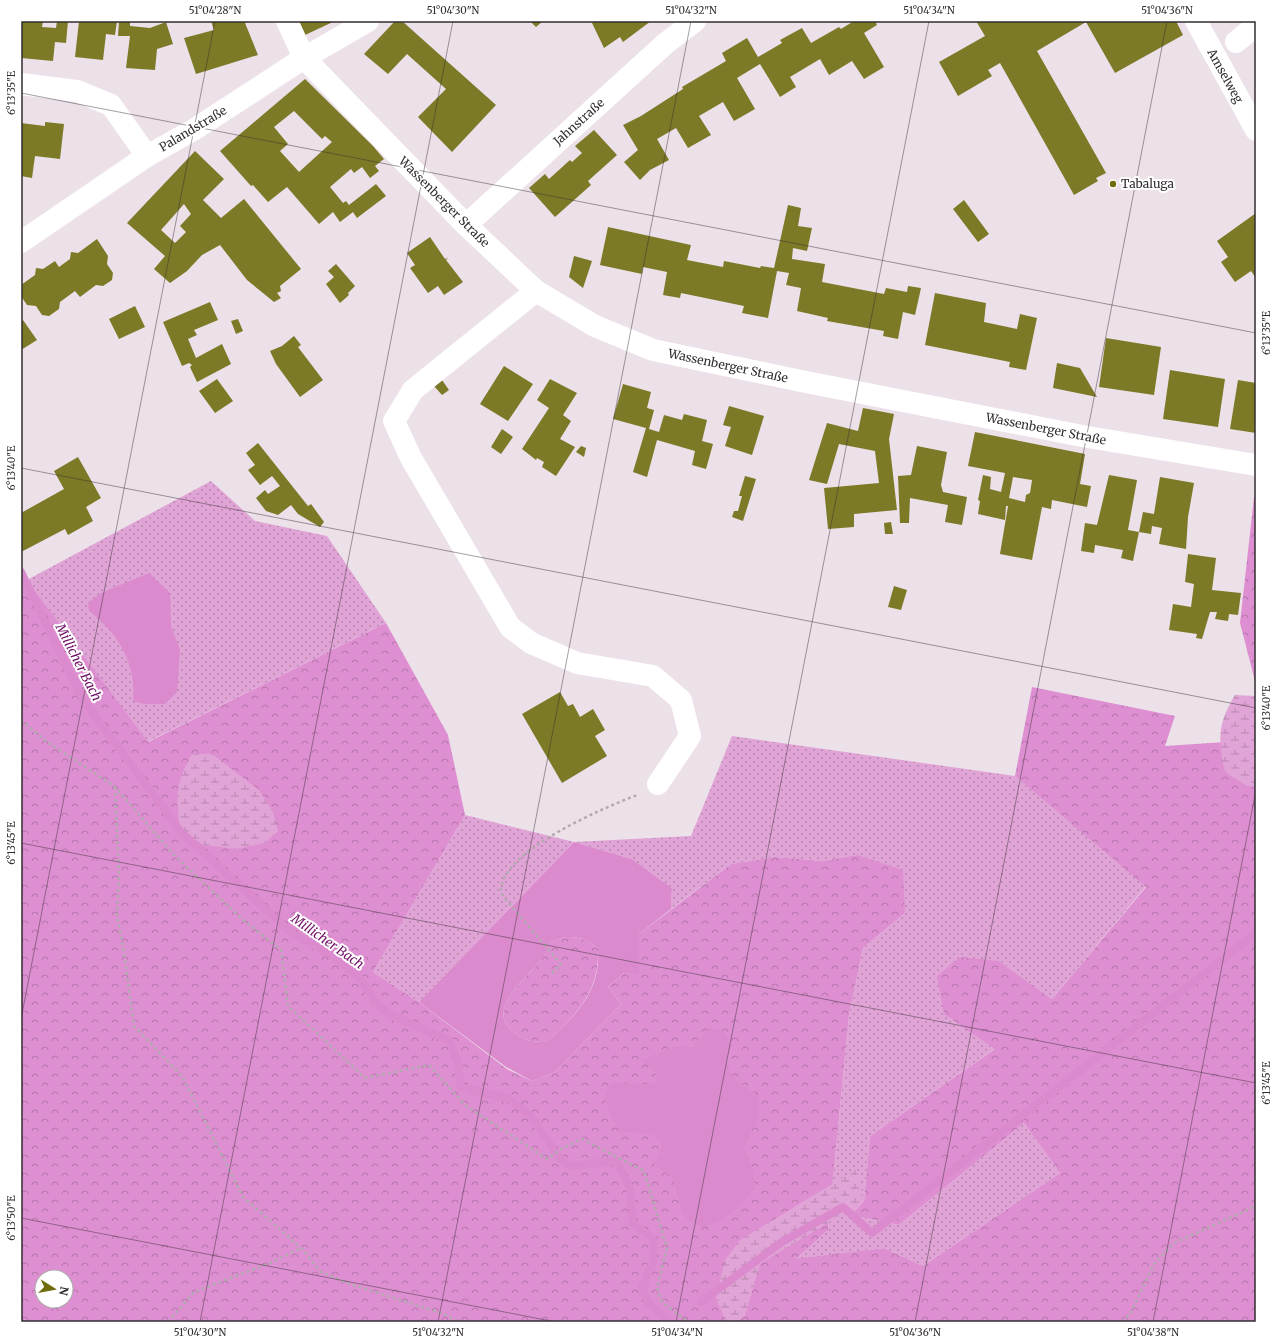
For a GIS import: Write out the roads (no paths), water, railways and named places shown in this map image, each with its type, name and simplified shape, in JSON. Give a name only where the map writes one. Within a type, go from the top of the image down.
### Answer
[{"type":"street","name":"Wassenberger Straße","points":[[287,21],[304,58],[466,225],[536,291],[595,326],[653,350],[801,381],[1082,436],[1256,465]]},
{"type":"street","name":"Palandstraße","points":[[21,242],[147,156],[194,129],[304,58],[368,21]]},
{"type":"street","name":"Jahnstraße","points":[[466,225],[666,43],[695,21]]},
{"type":"street","name":"Amselweg","points":[[1196,21],[1256,130]]},
{"type":"street","points":[[1236,42],[1254,27]]},
{"type":"street","points":[[21,84],[77,91],[111,105],[147,156]]},
{"type":"street","points":[[536,291],[414,390],[394,421],[410,458],[510,627],[531,643],[577,664],[653,676],[681,700],[690,736],[658,784]]},
{"type":"waterway","name":"Millicher Bach","points":[[21,572],[83,700],[181,832],[292,933],[332,956],[362,980],[374,1001],[390,1015],[449,1040],[459,1066],[460,1087],[509,1099],[531,1116],[560,1159],[571,1166],[616,1161],[630,1188],[633,1224],[653,1238],[653,1262],[642,1287],[648,1303],[670,1322]]},
{"type":"waterway","points":[[701,1302],[782,1242],[843,1207],[872,1233],[1256,933]]},
{"type":"place","name":"Tabaluga","points":[[1113,184]]}]
